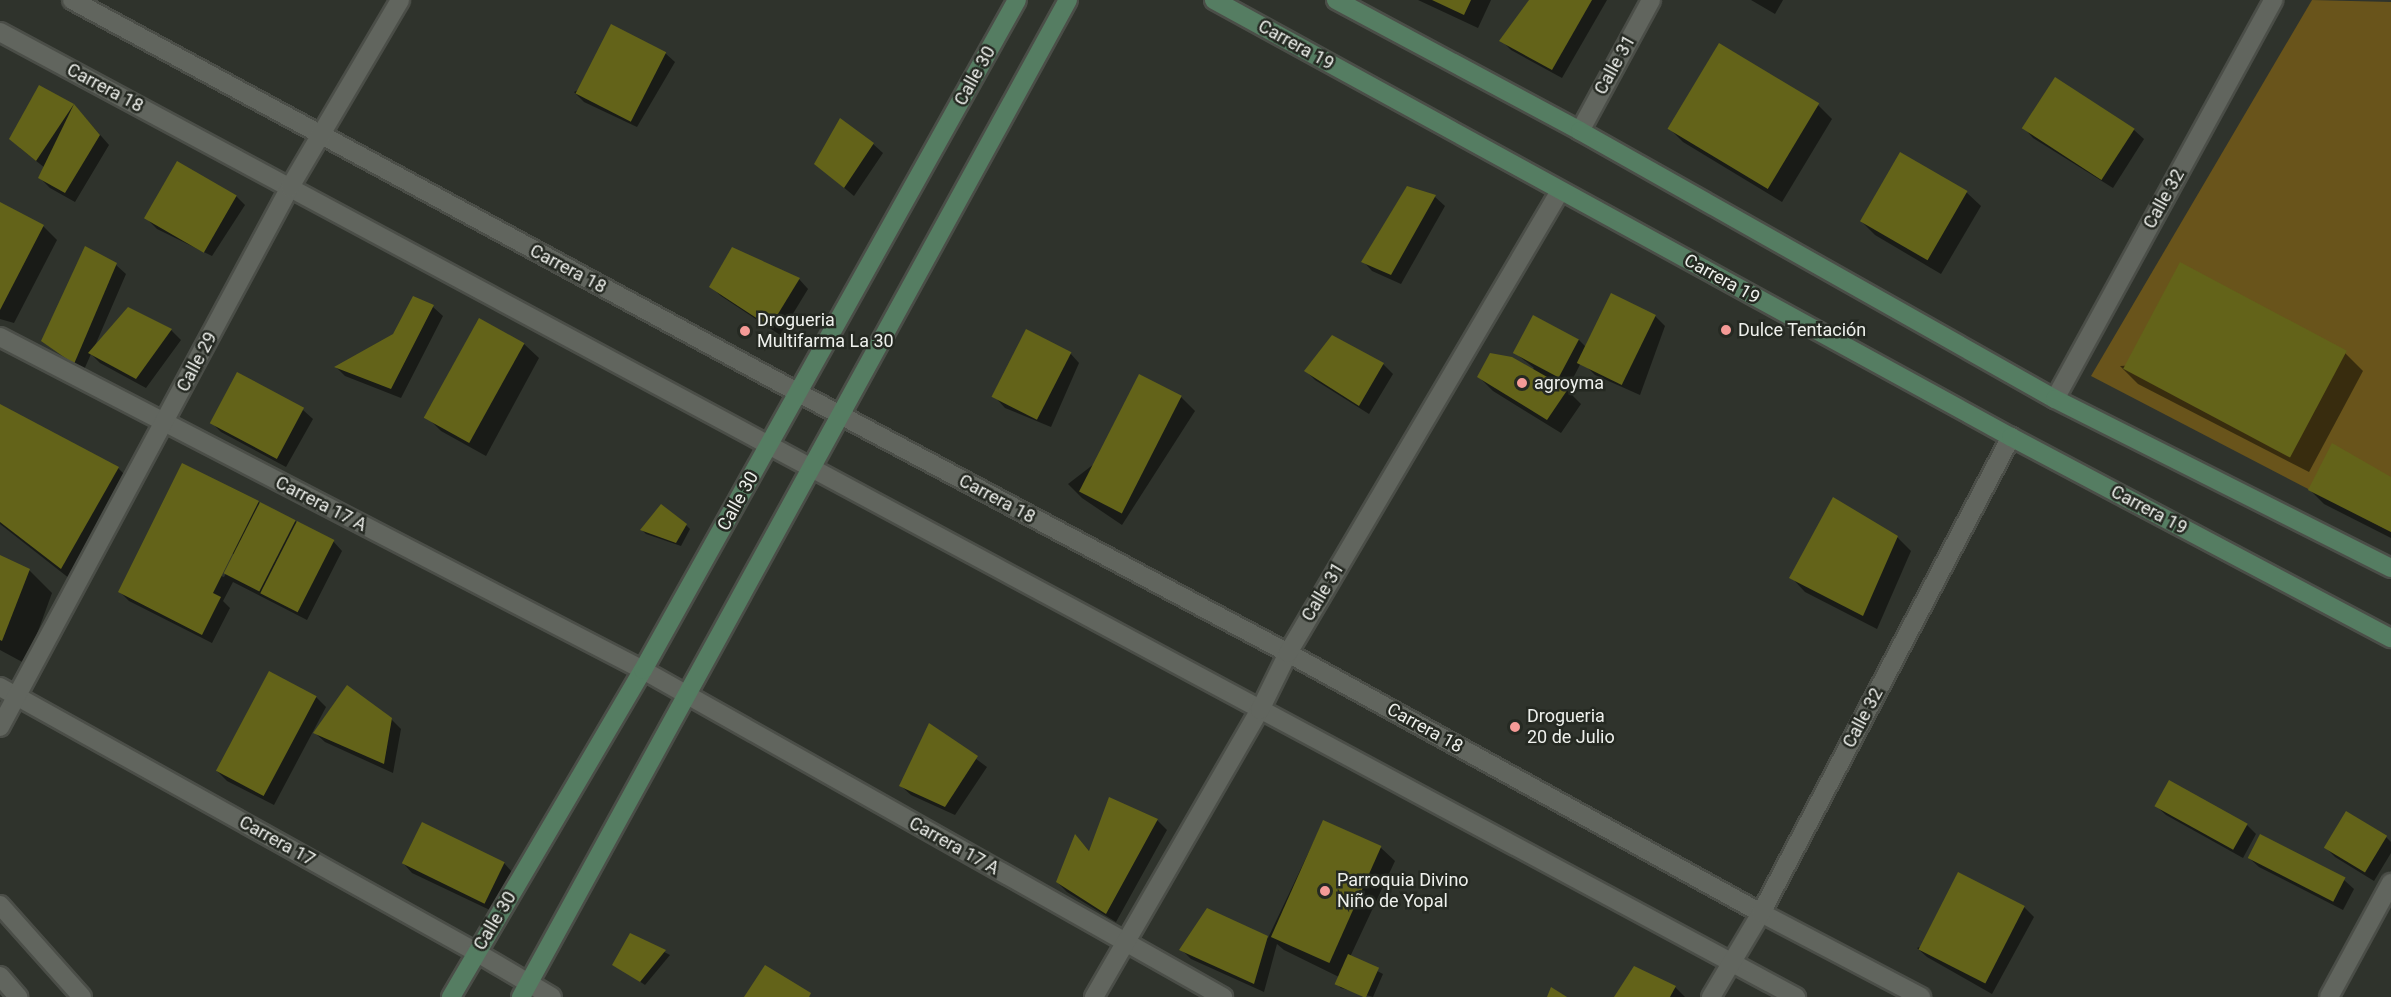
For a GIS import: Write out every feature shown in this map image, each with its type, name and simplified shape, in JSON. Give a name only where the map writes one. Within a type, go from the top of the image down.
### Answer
[{"type":"main road","name":"Calle 30","points":[[451,997],[643,670],[1017,0]]},
{"type":"main road","points":[[525,990],[1068,0]]},
{"type":"main road","name":"Carrera 19","points":[[1214,0],[2011,437],[2391,638]]},
{"type":"main road","points":[[1336,0],[1580,131],[2055,399],[2391,568]]},
{"type":"street","name":"Carrera 18","points":[[72,0],[840,416],[1288,653],[1761,914],[1921,997]]},
{"type":"street","name":"Calle 29","points":[[0,727],[18,698],[290,187],[400,0]]},
{"type":"street","name":"Calle 31","points":[[1580,131],[1651,0]]},
{"type":"street","name":"Calle 32","points":[[2055,399],[2272,0]]},
{"type":"street","name":"Carrera 18","points":[[0,32],[1796,997]]},
{"type":"street","name":"Calle 31","points":[[1095,997],[1260,710],[1288,653],[1560,191]]},
{"type":"street","name":"Carrera 17 A","points":[[0,338],[643,670],[1223,997]]},
{"type":"street","name":"Calle 32","points":[[1711,997],[1761,914],[2011,437]]},
{"type":"street","name":"Carrera 17","points":[[0,687],[476,952],[525,990],[552,997]]},
{"type":"street","points":[[2329,997],[2391,883]]},
{"type":"street","points":[[0,905],[82,997]]},
{"type":"street","points":[[0,976],[18,997]]},
{"type":"shaded area","points":[[2312,0],[2391,2],[2391,532],[2091,376]]},
{"type":"building","points":[[1432,0],[1471,0],[1464,15]]},
{"type":"building","points":[[1529,0],[1592,0],[1552,70],[1499,41]]},
{"type":"building","points":[[611,24],[666,52],[631,122],[576,93]]},
{"type":"building","points":[[1719,43],[1819,103],[1768,189],[1667,129]]},
{"type":"building","points":[[2055,77],[2135,129],[2101,180],[2022,128]]},
{"type":"building","points":[[39,85],[74,104],[36,161],[9,139]]},
{"type":"building","points":[[74,104],[100,135],[65,193],[38,178]]},
{"type":"building","points":[[840,118],[874,143],[844,188],[814,164]]},
{"type":"building","points":[[1900,152],[1968,191],[1928,260],[1860,221]]},
{"type":"building","points":[[177,161],[237,196],[204,253],[144,218]]},
{"type":"building","points":[[1407,186],[1436,195],[1391,275],[1361,262]]},
{"type":"building","points":[[0,202],[44,225],[0,310]]},
{"type":"building","points":[[85,246],[117,263],[74,364],[41,341]]},
{"type":"building","points":[[732,247],[800,278],[770,327],[709,287]]},
{"type":"building","points":[[2180,262],[2347,351],[2290,458],[2123,369]]},
{"type":"building","points":[[1611,293],[1656,315],[1622,385],[1577,363]]},
{"type":"building","points":[[413,296],[434,305],[391,389],[334,367],[393,334]]},
{"type":"building","points":[[128,307],[172,329],[136,379],[88,353]]},
{"type":"building","points":[[1533,315],[1579,339],[1559,377],[1513,353]]},
{"type":"building","points":[[479,318],[524,343],[469,443],[424,418]]},
{"type":"building","points":[[1026,329],[1071,352],[1037,420],[991,397]]},
{"type":"building","points":[[1332,335],[1384,363],[1359,406],[1304,371]]},
{"type":"building","name":"agroyma","points":[[1490,353],[1512,357],[1568,389],[1547,420],[1477,377]]},
{"type":"building","points":[[237,372],[304,408],[277,459],[210,423]]},
{"type":"building","points":[[1139,374],[1182,396],[1122,513],[1079,492]]},
{"type":"building","points":[[0,404],[119,467],[61,569],[0,522]]},
{"type":"building","points":[[2332,443],[2391,477],[2391,532],[2308,490]]},
{"type":"building","points":[[182,463],[259,501],[213,593],[221,597],[202,635],[118,592]]},
{"type":"building","points":[[1833,497],[1898,536],[1863,616],[1789,578]]},
{"type":"building","points":[[260,502],[296,520],[259,591],[224,573]]},
{"type":"building","points":[[661,504],[687,524],[676,543],[640,530]]},
{"type":"building","points":[[297,521],[334,540],[298,612],[260,593]]},
{"type":"building","points":[[0,555],[30,569],[2,641],[0,640]]},
{"type":"building","points":[[269,671],[317,696],[264,796],[216,771]]},
{"type":"building","points":[[347,685],[392,718],[384,764],[313,733]]},
{"type":"building","points":[[929,723],[978,756],[945,807],[899,786]]},
{"type":"building","points":[[2169,780],[2248,824],[2233,850],[2154,806]]},
{"type":"building","points":[[1109,797],[1158,819],[1106,914],[1056,882],[1075,834],[1089,851]]},
{"type":"building","points":[[2346,811],[2387,836],[2365,873],[2324,848]]},
{"type":"building","name":"Parroquia Divino Niño de Yopal","points":[[1323,820],[1381,846],[1329,963],[1271,937]]},
{"type":"building","points":[[422,822],[505,862],[485,904],[402,863]]},
{"type":"building","points":[[2260,834],[2346,878],[2333,902],[2248,858]]},
{"type":"building","points":[[1958,872],[2025,906],[1985,984],[1919,950]]},
{"type":"building","points":[[1207,908],[1268,936],[1254,984],[1179,950]]},
{"type":"building","points":[[630,933],[666,950],[640,982],[612,965]]},
{"type":"building","points":[[1348,954],[1379,968],[1366,997],[1335,984]]},
{"type":"building","points":[[765,965],[811,993],[809,997],[744,997]]},
{"type":"building","points":[[1634,966],[1676,986],[1670,997],[1614,997]]},
{"type":"building","points":[[1551,987],[1567,997],[1547,997]]},
{"type":"place","name":"Dulce Tentación","points":[[1726,330]]},
{"type":"place","name":"Drogueria Multifarma La 30","points":[[745,331]]},
{"type":"place","name":"agroyma","points":[[1522,383]]},
{"type":"place","name":"Drogueria 20 de Julio","points":[[1515,727]]},
{"type":"place","name":"Parroquia Divino Niño de Yopal","points":[[1325,891]]}]
